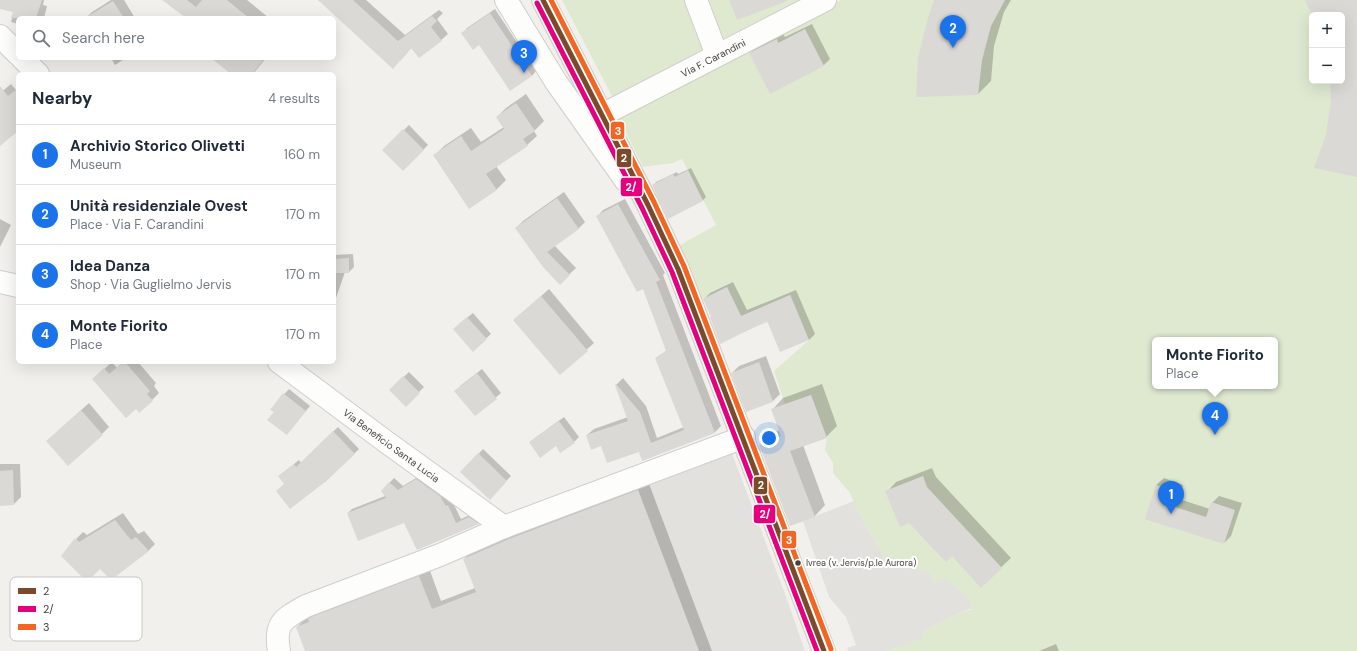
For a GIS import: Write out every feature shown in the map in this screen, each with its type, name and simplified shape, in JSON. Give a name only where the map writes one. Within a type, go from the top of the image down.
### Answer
[{"type":"main road","points":[[543,0],[678,269],[744,437],[824,651]]},
{"type":"street","points":[[506,0],[556,82],[626,181],[637,185]]},
{"type":"street","points":[[696,0],[717,55]]},
{"type":"street","name":"Via F. Carandini","points":[[602,115],[825,0]]},
{"type":"street","points":[[0,36],[16,52]]},
{"type":"street","points":[[24,60],[36,72]]},
{"type":"street","points":[[0,282],[16,286]]},
{"type":"street","name":"Via Beneficio Santa Lucia","points":[[282,364],[379,437],[504,527]]},
{"type":"street","points":[[279,651],[278,633],[280,626],[288,616],[306,606],[440,555],[504,527],[744,437]]},
{"type":"green space","points":[[562,0],[687,0],[706,50],[613,98]]},
{"type":"green space","points":[[709,0],[801,0],[723,39]]},
{"type":"green space","points":[[841,0],[1357,0],[1357,651],[887,651],[921,639],[924,631],[953,616],[972,609],[934,583],[930,572],[887,563],[857,510],[850,493],[833,473],[833,463],[825,450],[827,438],[811,395],[785,404],[774,371],[809,340],[791,295],[762,307],[768,322],[748,330],[727,287],[702,299],[680,245],[716,225],[682,159],[673,163],[643,167],[618,117]]},
{"type":"shaded area","points":[[732,453],[805,651],[699,651],[638,489]]},
{"type":"shaded area","points":[[854,501],[857,510],[887,563],[930,572],[934,583],[945,579],[968,598],[972,608],[924,631],[922,639],[887,651],[848,651],[847,648],[856,645],[846,617],[829,597],[803,521]]},
{"type":"building","points":[[0,0],[42,0],[37,16],[16,16],[16,18],[11,18],[13,12],[0,9]]},
{"type":"building","points":[[162,0],[187,0],[196,7],[202,0],[227,0],[247,16],[183,16]]},
{"type":"building","points":[[318,0],[353,0],[398,41],[432,16],[437,21],[431,27],[442,41],[419,58],[411,48],[393,69]]},
{"type":"building","points":[[729,0],[787,0],[787,1],[737,20]]},
{"type":"building","points":[[934,0],[1005,0],[991,26],[982,60],[978,95],[916,97],[918,58]]},
{"type":"building","points":[[1305,0],[1357,0],[1357,177],[1314,168],[1326,135],[1331,100],[1330,84],[1345,84],[1345,12],[1311,12]]},
{"type":"building","points":[[113,1],[123,16],[88,16]]},
{"type":"building","points":[[490,13],[532,76],[510,91],[479,45],[473,50],[461,33]]},
{"type":"building","points":[[805,29],[824,66],[770,94],[749,53],[777,39],[778,43]]},
{"type":"building","points":[[214,60],[263,60],[254,72],[228,72]]},
{"type":"building","points":[[0,86],[8,96],[16,90],[16,133],[0,146]]},
{"type":"building","points":[[516,103],[535,131],[523,139],[528,146],[486,174],[497,190],[469,209],[433,155],[461,136],[471,151],[504,129],[496,117]]},
{"type":"building","points":[[403,129],[424,150],[403,171],[382,150]]},
{"type":"building","points":[[688,170],[703,201],[668,219],[652,185],[673,174],[675,177]]},
{"type":"building","points":[[557,198],[579,229],[547,252],[570,275],[560,285],[543,267],[515,228]]},
{"type":"building","points":[[618,204],[660,280],[656,282],[715,433],[642,461],[639,452],[607,463],[601,446],[591,450],[586,435],[628,421],[615,385],[616,384],[640,412],[651,443],[684,430],[655,358],[666,351],[643,289],[637,292],[596,216]]},
{"type":"building","points":[[349,258],[349,273],[336,273],[336,259]]},
{"type":"building","points":[[727,287],[741,316],[790,295],[809,340],[780,352],[767,321],[720,344],[703,299]]},
{"type":"building","points":[[541,296],[588,351],[560,375],[513,320]]},
{"type":"building","points":[[467,317],[487,339],[473,352],[453,329]]},
{"type":"building","points":[[759,362],[773,402],[746,412],[731,373]]},
{"type":"building","points":[[121,364],[127,364],[150,391],[147,394],[153,401],[139,413],[136,409],[126,418],[92,379],[104,368],[109,374]]},
{"type":"building","points":[[477,373],[497,399],[475,416],[454,391]]},
{"type":"building","points":[[403,376],[420,393],[406,407],[389,390]]},
{"type":"building","points":[[283,393],[306,411],[287,435],[267,420],[274,412],[270,410]]},
{"type":"building","points":[[811,395],[827,438],[790,451],[815,517],[790,526],[759,445],[781,436],[771,409]]},
{"type":"building","points":[[81,410],[103,435],[68,466],[46,441]]},
{"type":"building","points":[[559,421],[575,443],[560,453],[556,446],[540,458],[529,442]]},
{"type":"building","points":[[333,431],[355,454],[325,482],[290,509],[276,491],[284,484],[278,476],[294,464],[296,467]]},
{"type":"building","points":[[478,453],[507,481],[490,500],[460,472]]},
{"type":"building","points":[[13,470],[14,505],[0,506],[0,471]]},
{"type":"building","points":[[923,476],[927,487],[1002,568],[981,588],[952,556],[946,562],[909,523],[900,527],[885,491]]},
{"type":"building","points":[[416,479],[440,496],[446,506],[448,505],[456,523],[469,517],[479,524],[417,550],[404,523],[358,541],[347,513],[386,498],[381,491],[389,482],[398,490]]},
{"type":"building","points":[[1156,485],[1177,492],[1172,506],[1206,517],[1211,502],[1235,510],[1224,544],[1145,519]]},
{"type":"building","points":[[638,490],[699,651],[305,651],[296,627],[309,622],[308,619],[311,617],[419,576],[432,609],[476,592],[463,559],[509,539]]},
{"type":"building","points":[[115,520],[131,540],[136,537],[149,551],[115,577],[108,577],[100,569],[92,577],[82,577],[61,556],[75,538],[79,542]]},
{"type":"transit line","name":"2","points":[[543,0],[648,205],[678,269],[824,651]]},
{"type":"transit line","name":"3","points":[[551,0],[654,202],[684,266],[831,649]]},
{"type":"transit line","name":"2/","points":[[537,3],[642,208],[672,272],[817,651]]},
{"type":"place","name":"Unità residenziale Ovest","points":[[953,48]]},
{"type":"place","name":"Idea Danza","points":[[524,73]]},
{"type":"place","name":"Monte Fiorito","points":[[1215,435]]},
{"type":"place","name":"Archivio Storico Olivetti","points":[[1171,514]]},
{"type":"place","name":"Ivrea (v. Jervis/p.le Aurora)","points":[[798,563]]}]
